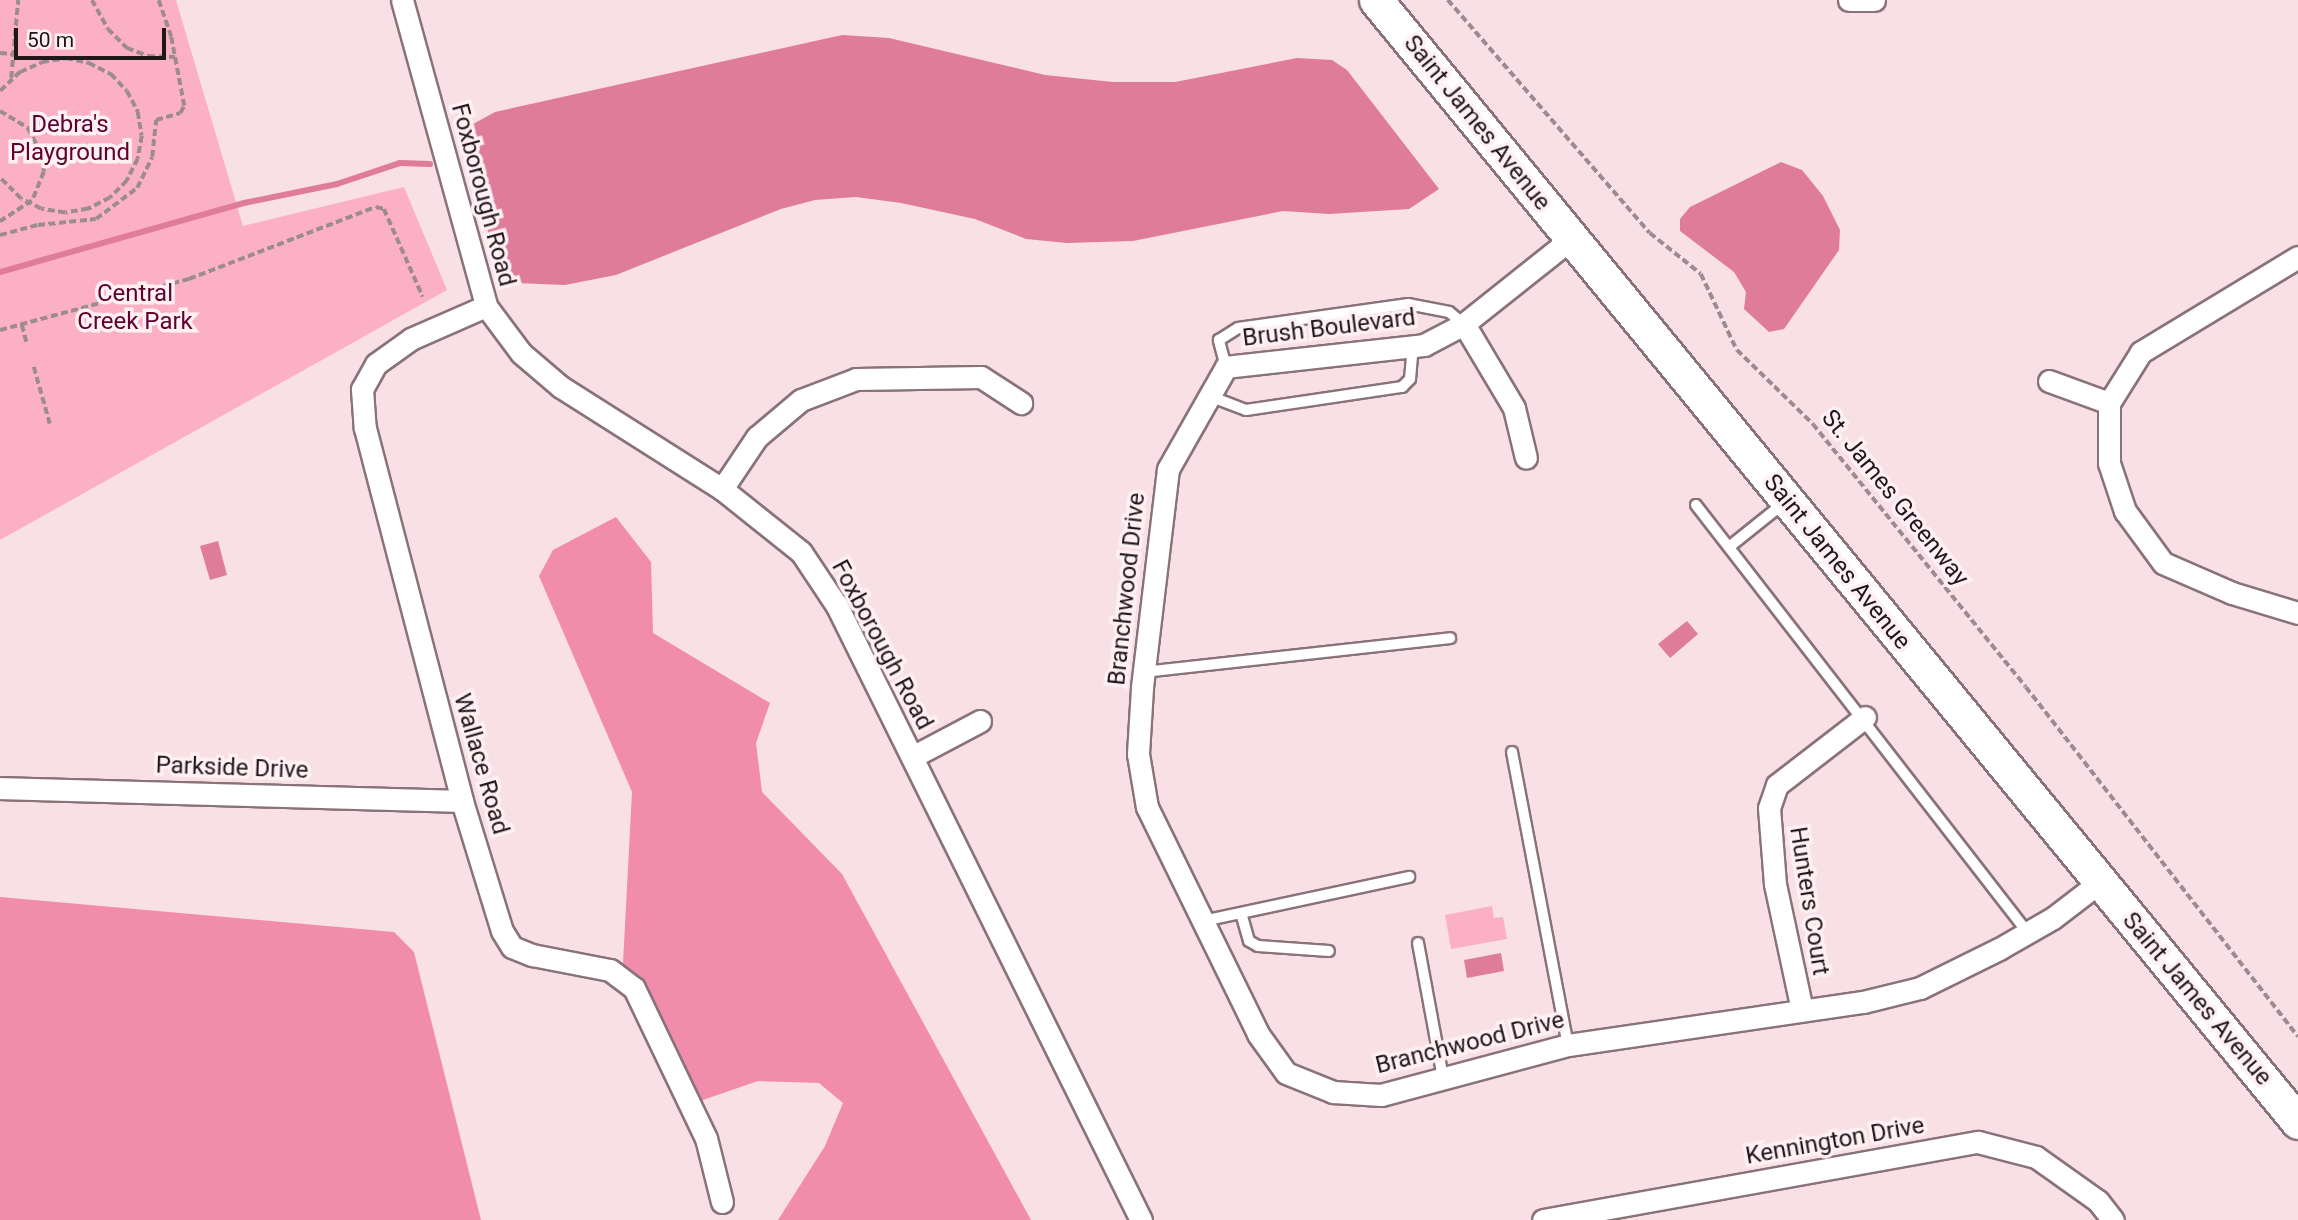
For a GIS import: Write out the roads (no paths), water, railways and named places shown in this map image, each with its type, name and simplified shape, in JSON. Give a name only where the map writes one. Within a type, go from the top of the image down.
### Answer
[{"type":"main road","name":"Saint James Avenue","points":[[1376,0],[2298,1122]]},
{"type":"street","name":"Foxborough Road","points":[[402,0],[486,306],[521,353],[561,387],[722,489],[801,552],[837,607],[1141,1220]]},
{"type":"street","points":[[1849,0],[1874,0]]},
{"type":"street","name":"Brush Boulevard","points":[[1226,367],[1413,346],[1464,324],[1572,238]]},
{"type":"street","points":[[2298,257],[2141,352],[2109,403],[2109,463],[2124,511],[2163,563],[2232,593],[2298,612]]},
{"type":"street","name":"Wallace Road","points":[[486,306],[411,339],[376,364],[362,389],[365,428],[462,801],[502,931],[512,947],[532,955],[610,970],[634,988],[706,1138],[722,1202]]},
{"type":"street","points":[[1464,324],[1514,408],[1526,458]]},
{"type":"street","name":"Branchwood Drive","points":[[1226,367],[1212,397],[1185,433],[1168,469],[1144,672],[1138,754],[1147,807],[1258,1034],[1286,1073],[1333,1092],[1381,1095],[1568,1045],[1863,1002],[1920,988],[2028,933],[2100,882]]},
{"type":"street","points":[[722,489],[757,437],[801,400],[856,379],[981,377],[1021,403]]},
{"type":"street","points":[[2049,381],[2109,403]]},
{"type":"street","name":"Hunters Court","points":[[1802,1010],[1776,884],[1769,808],[1777,785],[1865,717]]},
{"type":"street","points":[[912,757],[980,721]]},
{"type":"street","name":"Parkside Drive","points":[[0,788],[462,801]]},
{"type":"street","name":"Kennington Drive","points":[[1543,1220],[1978,1142],[2036,1157],[2098,1201],[2113,1220]]},
{"type":"lane","points":[[1226,367],[1219,340],[1238,328],[1408,304],[1449,312],[1464,324]]},
{"type":"lane","points":[[1212,397],[1246,410],[1402,387],[1410,379],[1413,346]]},
{"type":"lane","points":[[1729,547],[1786,501]]},
{"type":"lane","points":[[1696,505],[1865,717],[2028,933]]},
{"type":"lane","points":[[1144,672],[1450,638]]},
{"type":"lane","points":[[1512,752],[1568,1045]]},
{"type":"lane","points":[[1203,921],[1409,877]]},
{"type":"lane","points":[[1241,913],[1249,941],[1258,946],[1329,951]]},
{"type":"lane","points":[[1418,943],[1443,1078]]},
{"type":"waterway","points":[[0,272],[244,203],[337,184],[400,163],[430,164]]},
{"type":"park label","name":"Debra's Playground","points":[[70,139]]},
{"type":"park label","name":"Central Creek Park","points":[[135,308]]}]
